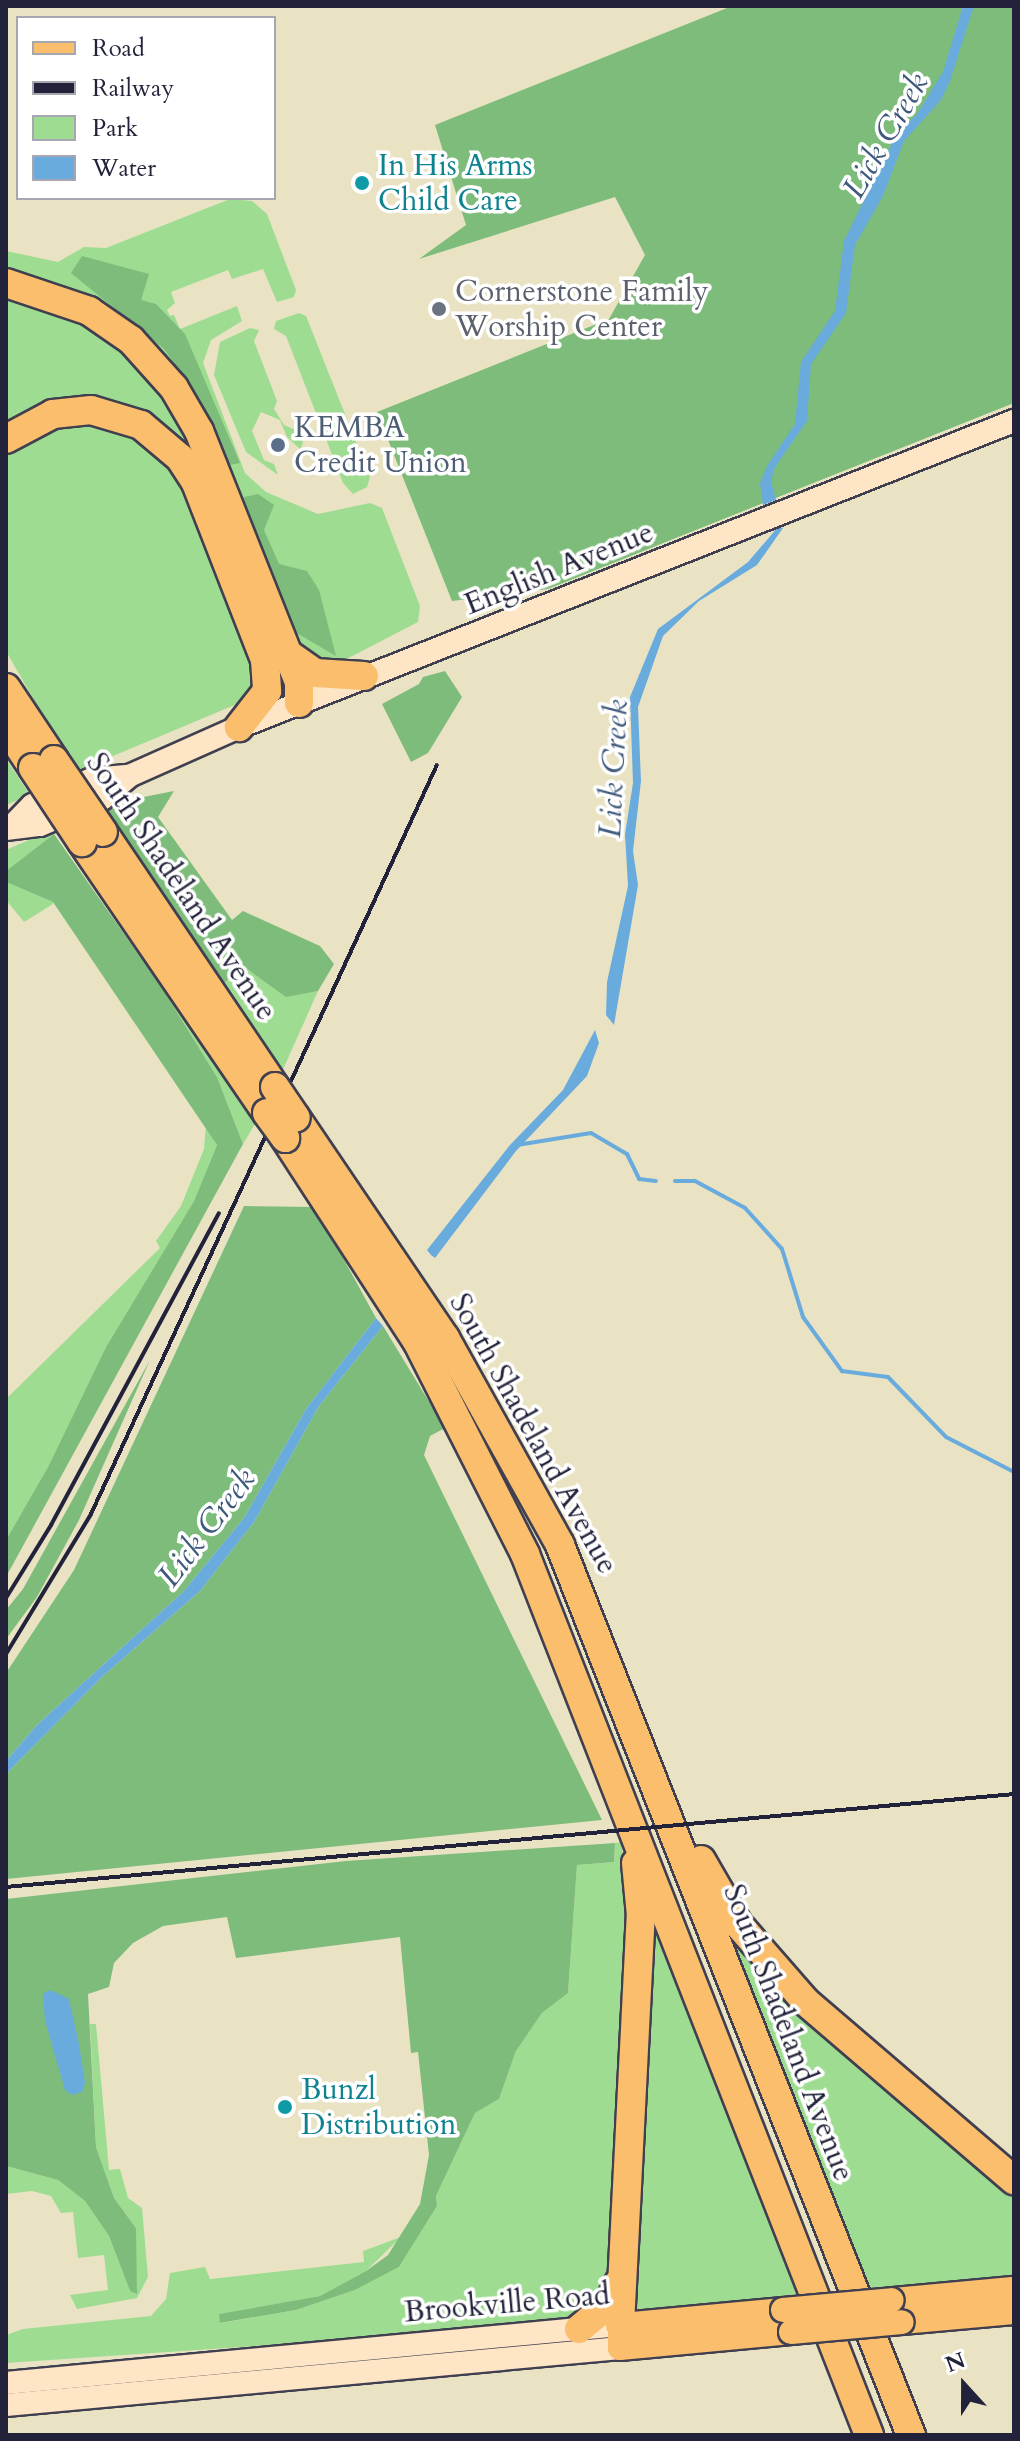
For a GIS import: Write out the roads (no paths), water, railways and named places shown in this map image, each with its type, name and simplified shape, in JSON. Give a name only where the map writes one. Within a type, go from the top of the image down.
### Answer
[{"type":"highway","points":[[6,283],[89,311],[131,340],[170,381],[199,431],[275,654],[267,691],[239,727]]},
{"type":"highway","points":[[6,439],[33,421],[79,410],[120,416],[160,437],[196,483],[275,654],[299,682],[299,703]]},
{"type":"highway","points":[[275,654],[315,673],[364,676]]},
{"type":"highway","points":[[6,675],[14,730]]},
{"type":"highway","points":[[6,688],[14,730]]},
{"type":"highway","name":"South Shadeland Avenue","points":[[14,730],[43,764],[290,1128],[421,1300],[509,1449],[583,1596],[911,2435]]},
{"type":"highway","name":"South Shadeland Avenue","points":[[290,1128],[456,1410],[530,1565],[869,2435]]},
{"type":"highway","points":[[639,1739],[711,1879],[757,1949],[806,2002],[1014,2180]]},
{"type":"highway","points":[[609,1765],[635,1861],[641,1916],[620,2337]]},
{"type":"highway","points":[[969,2140],[1014,2169]]},
{"type":"highway","points":[[579,2329],[613,2298],[622,2274]]},
{"type":"main road","name":"English Avenue","points":[[8,828],[32,805],[92,779],[129,776],[364,676],[1014,421]]},
{"type":"main road","name":"Brookville Road","points":[[6,2405],[620,2337],[897,2311],[1014,2289]]},
{"type":"main road","name":"Brookville Road","points":[[897,2311],[1014,2312]]},
{"type":"main road","name":"Brookville Road","points":[[6,2383],[579,2329],[620,2337]]},
{"type":"water","name":"Lick Creek","points":[[963,6],[974,6],[950,81],[941,100],[904,141],[883,196],[855,245],[846,313],[811,364],[807,421],[775,467],[771,481],[776,500],[763,505],[760,484],[767,466],[795,424],[801,362],[835,311],[844,241],[896,135],[917,114],[943,72]]},
{"type":"water","name":"Lick Creek","points":[[778,527],[783,528],[757,565],[699,601],[663,636],[638,707],[641,781],[633,851],[638,885],[614,1025],[606,1015],[607,982],[628,886],[625,834],[633,783],[630,697],[658,629],[748,562]]},
{"type":"water","points":[[595,1030],[599,1043],[587,1076],[516,1151],[435,1258],[427,1250],[510,1145],[563,1090]]},
{"type":"water","name":"Lick Creek","points":[[376,1318],[383,1326],[319,1406],[254,1522],[200,1591],[103,1676],[6,1774],[6,1761],[37,1725],[183,1592],[244,1518],[306,1409]]},
{"type":"water","points":[[50,1990],[69,1999],[79,2044],[85,2083],[82,2092],[72,2095],[65,2090],[45,2021],[43,1994]]},
{"type":"waterway","points":[[517,1145],[591,1133],[627,1154],[639,1179],[656,1181]]},
{"type":"waterway","points":[[675,1181],[695,1181],[745,1208],[782,1249],[803,1317],[842,1371],[888,1377],[946,1437],[1014,1472]]},
{"type":"railway","points":[[6,1654],[91,1514],[437,765]]},
{"type":"railway","points":[[6,1598],[51,1525],[219,1213]]},
{"type":"railway","points":[[6,1887],[1014,1794]]},
{"type":"place","name":"In His Arms Child Care","points":[[362,183]]},
{"type":"place","name":"Cornerstone Family Worship Center","points":[[439,309]]},
{"type":"place","name":"KEMBA Credit Union","points":[[278,445]]},
{"type":"place","name":"Bunzl Distribution","points":[[285,2107]]}]
